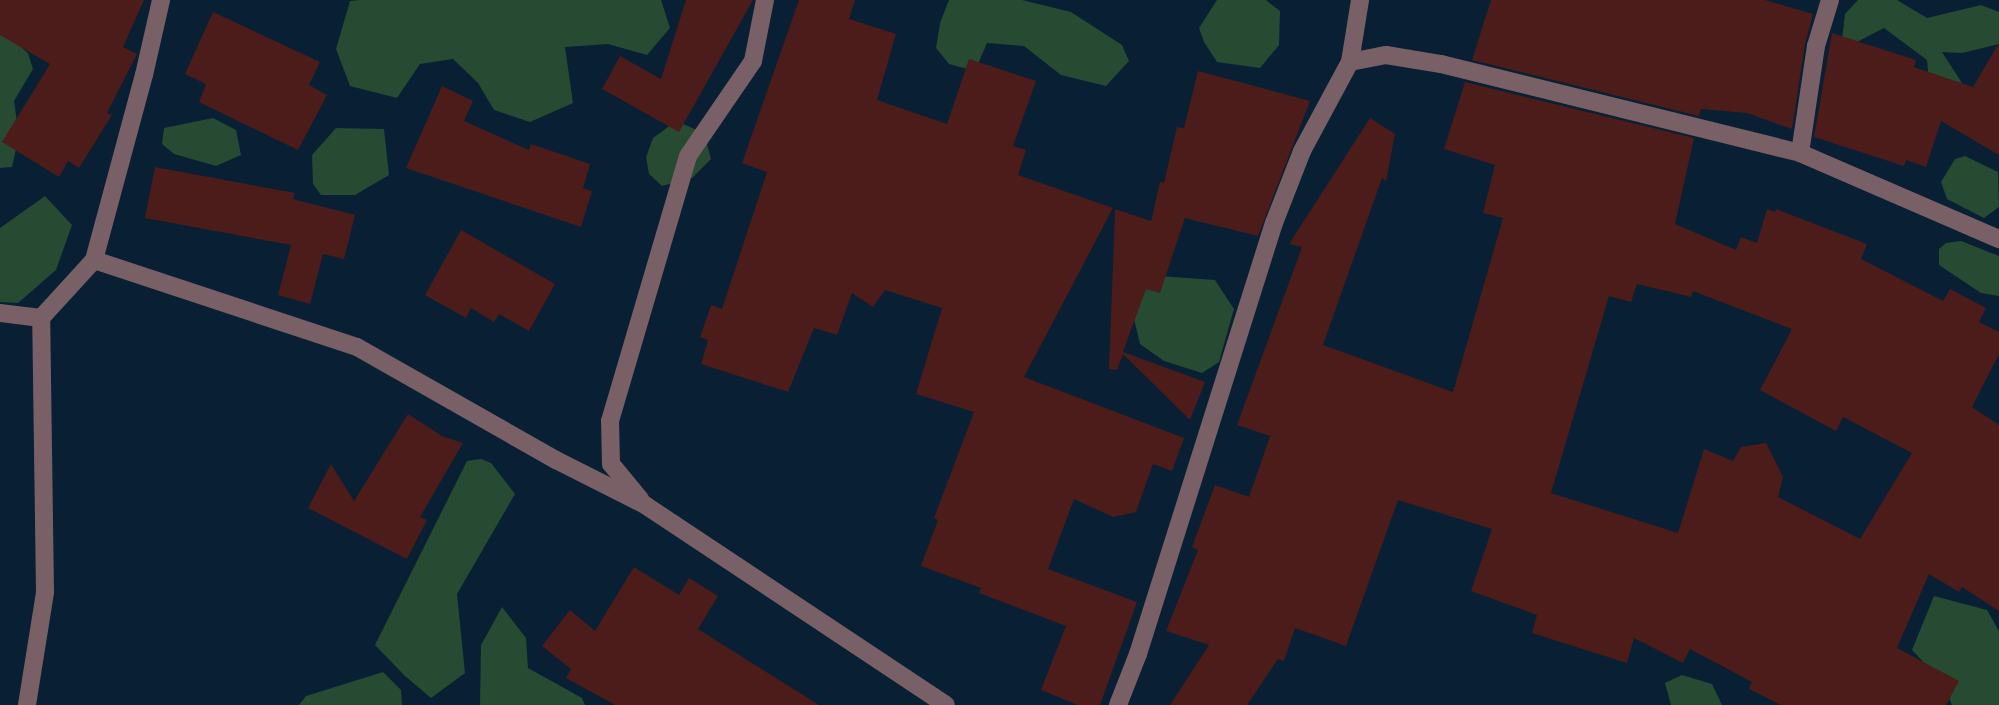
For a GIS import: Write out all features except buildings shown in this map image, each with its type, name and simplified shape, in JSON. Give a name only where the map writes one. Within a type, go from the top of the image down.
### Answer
[{"type":"street","points":[[27,705],[45,592],[41,318],[94,260],[144,75],[161,0]]},
{"type":"street","points":[[645,505],[611,464],[610,421],[688,156],[752,61],[765,0]]},
{"type":"street","points":[[1118,705],[1138,654],[1274,223],[1303,151],[1350,61],[1360,0]]},
{"type":"street","points":[[1800,153],[1816,46],[1830,0]]},
{"type":"street","points":[[1350,61],[1386,55],[1441,64],[1800,153],[1999,239]]},
{"type":"street","points":[[94,260],[357,347],[556,460],[645,505],[946,705]]},
{"type":"street","points":[[0,313],[41,318]]},
{"type":"green space","points":[[661,0],[670,28],[647,55],[608,44],[565,47],[573,103],[530,122],[494,110],[478,83],[453,59],[420,64],[397,98],[350,86],[336,49],[350,1]]},
{"type":"green space","points":[[949,0],[1022,0],[1071,12],[1122,45],[1129,61],[1106,86],[1061,75],[1024,46],[987,43],[975,71],[949,64],[936,48],[940,23]]},
{"type":"green space","points":[[1217,0],[1266,0],[1280,11],[1279,45],[1260,68],[1217,62],[1204,42],[1199,28]]},
{"type":"green space","points":[[1858,0],[1897,0],[1927,18],[1981,5],[1999,12],[1999,44],[1962,53],[1942,52],[1962,83],[1929,81],[1927,60],[1884,28],[1851,45],[1842,40],[1845,14]]},
{"type":"green space","points":[[0,29],[28,53],[33,69],[14,101],[19,136],[12,167],[0,168]]},
{"type":"green space","points":[[213,118],[236,130],[241,155],[216,166],[174,154],[162,144],[164,128]]},
{"type":"green space","points":[[676,121],[704,133],[711,159],[692,178],[662,186],[649,174],[646,157],[653,138]]},
{"type":"green space","points":[[336,128],[384,129],[389,175],[355,195],[321,195],[313,184],[312,155]]},
{"type":"green space","points":[[1965,156],[1998,172],[1999,207],[1984,218],[1947,199],[1941,182],[1955,159]]},
{"type":"green space","points":[[45,196],[72,225],[56,270],[18,303],[0,302],[0,228]]},
{"type":"green space","points":[[1961,241],[1999,256],[1999,296],[1981,293],[1939,265],[1939,249],[1946,243]]},
{"type":"green space","points":[[1159,276],[1215,280],[1234,309],[1219,362],[1202,373],[1164,361],[1140,344],[1130,302]]},
{"type":"green space","points":[[481,459],[491,463],[515,494],[457,594],[465,673],[431,698],[375,645],[467,461]]},
{"type":"green space","points":[[1934,596],[1987,610],[1999,631],[1999,705],[1952,705],[1943,683],[1912,650]]},
{"type":"green space","points":[[502,607],[526,638],[528,668],[582,698],[585,705],[480,705],[481,645]]},
{"type":"green space","points":[[383,672],[401,690],[402,705],[299,705],[306,696]]},
{"type":"green space","points":[[1682,675],[1712,684],[1722,705],[1671,705],[1665,683]]}]
